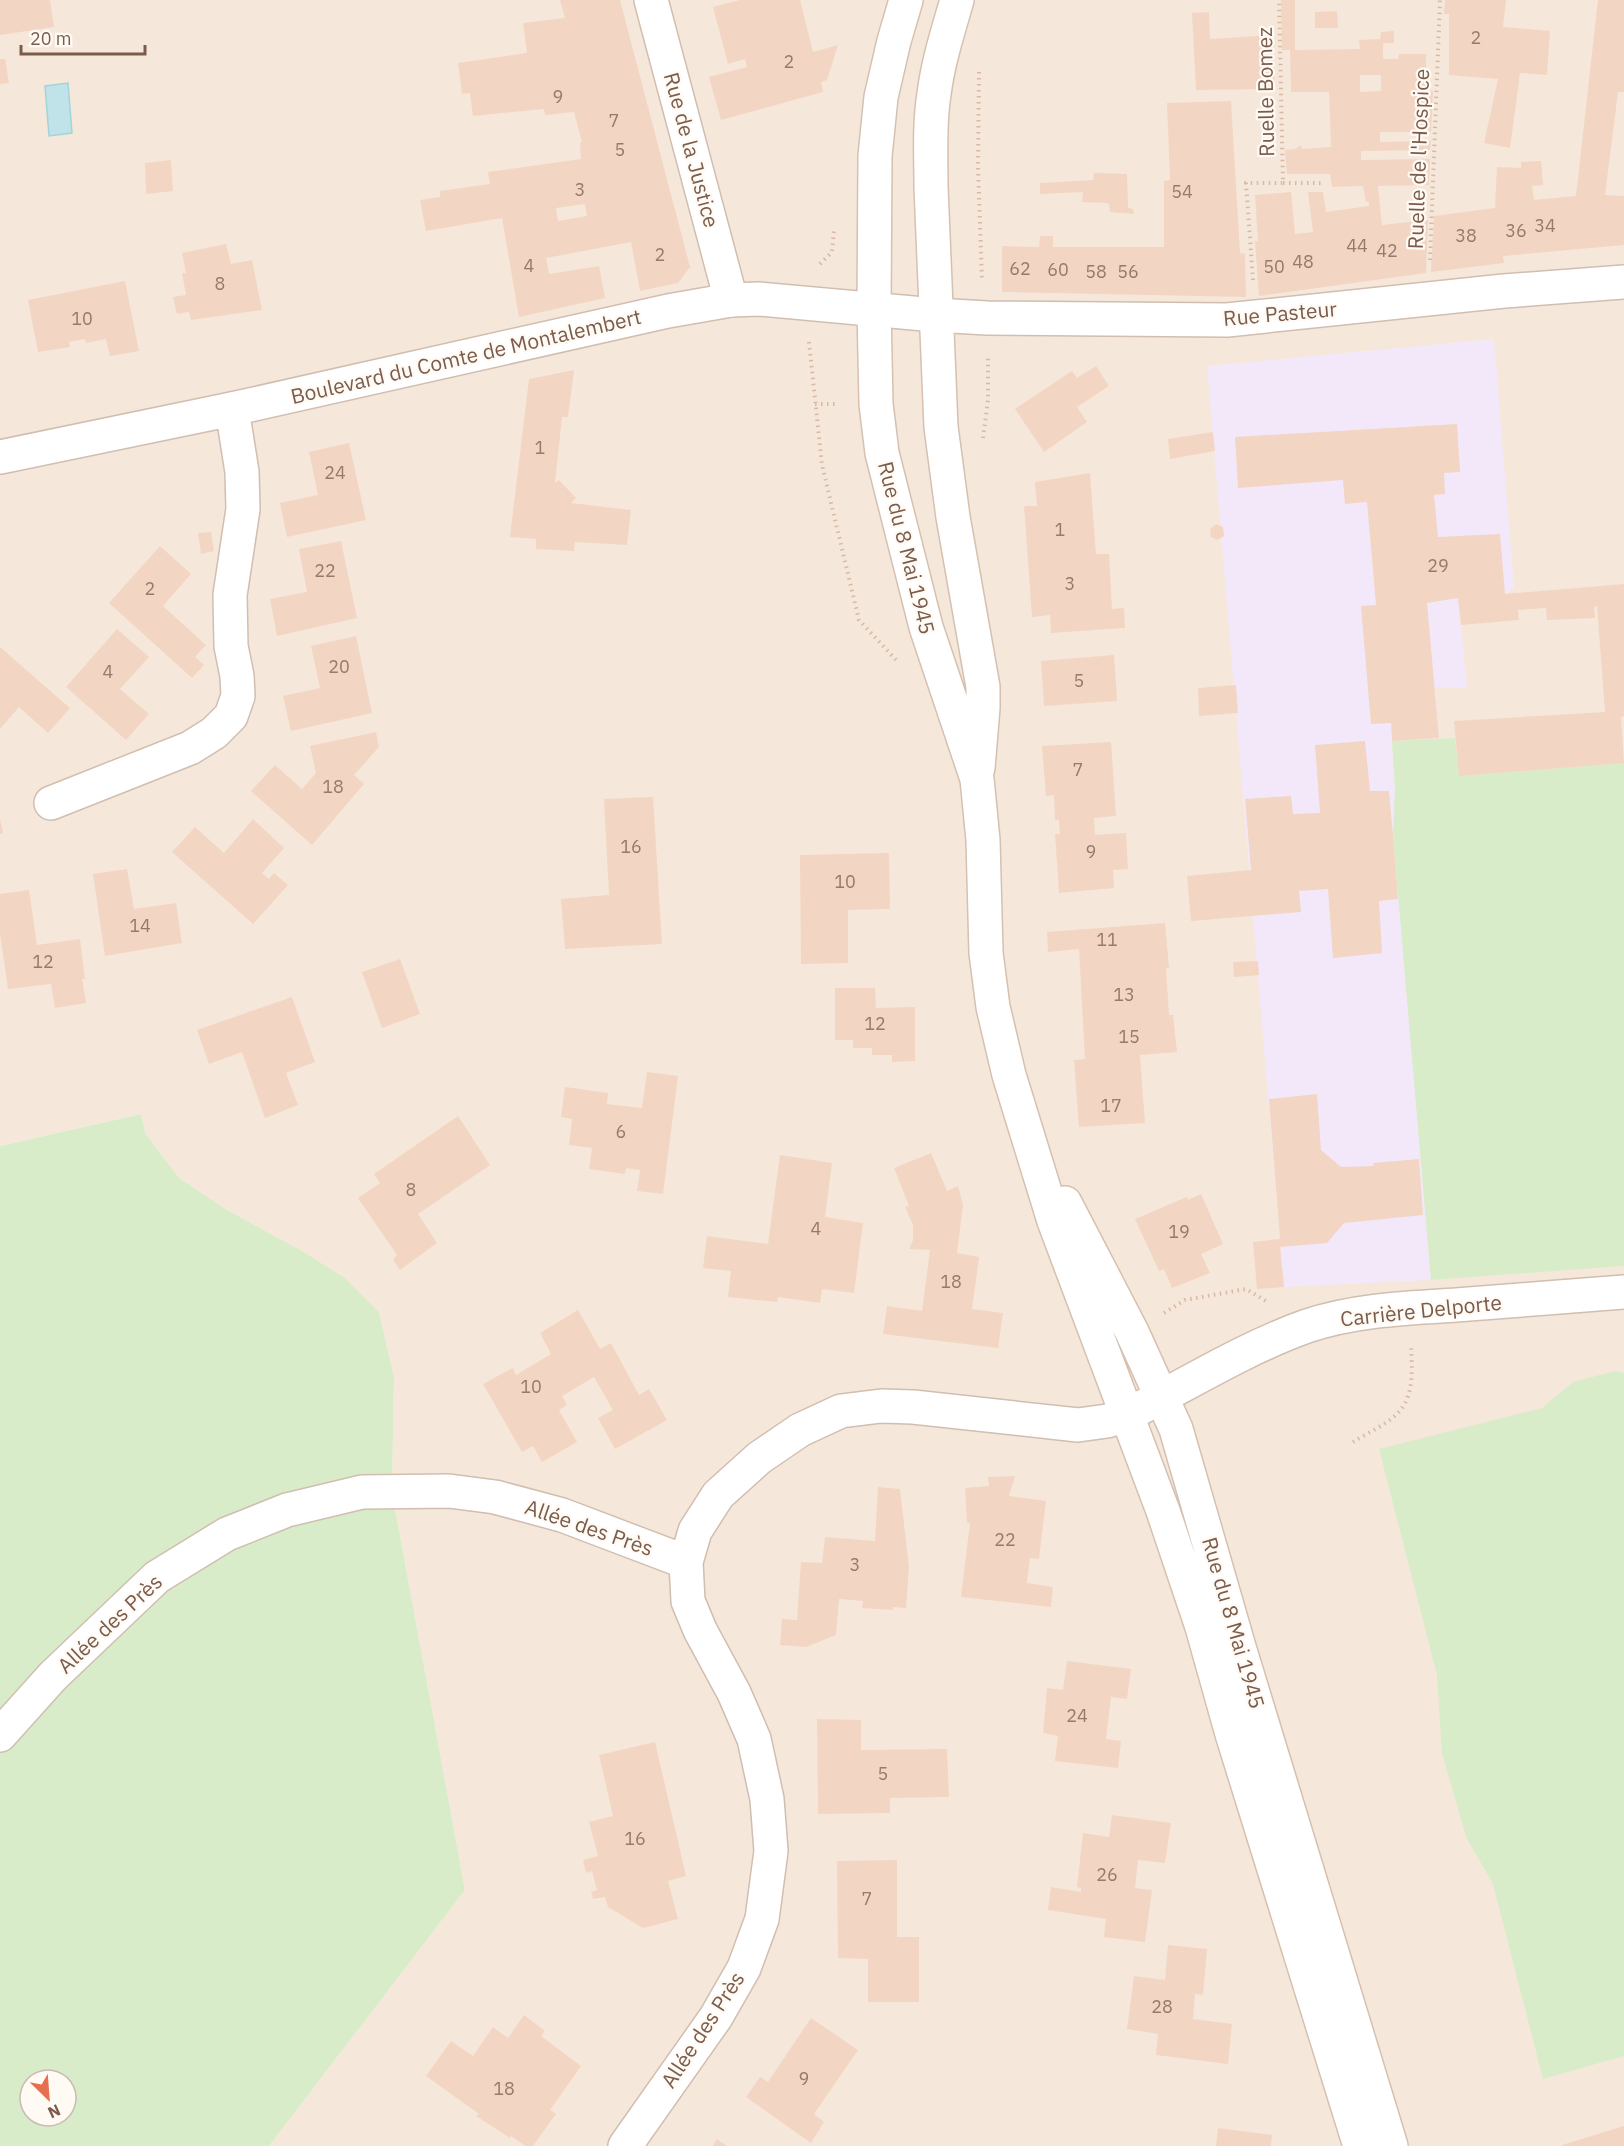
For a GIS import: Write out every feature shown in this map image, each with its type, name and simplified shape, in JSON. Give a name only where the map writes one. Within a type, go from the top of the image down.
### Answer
[{"type":"street","name":"Rue de la Justice","points":[[651,0],[731,300]]},
{"type":"street","name":"Rue du 8 Mai 1945","points":[[906,0],[886,71],[877,128],[874,212],[876,404],[882,453],[926,627],[939,672],[977,779]]},
{"type":"street","name":"Rue du 8 Mai 1945","points":[[957,0],[938,70],[932,120],[935,315],[939,403],[947,480],[983,687],[977,779],[983,840],[986,953],[993,1007],[1009,1075],[1054,1221],[1163,1512],[1202,1628],[1232,1734],[1360,2146]]},
{"type":"street","name":"Rue Pasteur","points":[[935,315],[1022,319],[1255,318],[1409,300],[1624,282]]},
{"type":"street","name":"Boulevard du Comte de Montalembert","points":[[0,457],[232,409],[668,311],[731,300],[775,300],[935,315]]},
{"type":"street","points":[[51,802],[190,748],[214,733],[231,716],[238,696],[231,646],[230,594],[243,509],[242,472],[232,409]]},
{"type":"street","name":"Rue du 8 Mai 1945","points":[[1024,1121],[1132,1332],[1176,1429],[1239,1647],[1391,2146]]},
{"type":"street","name":"Carrière Delporte","points":[[1163,1397],[1270,1341],[1308,1326],[1376,1312],[1420,1307],[1624,1292]]},
{"type":"street","name":"Allée des Près","points":[[625,2146],[716,2017],[744,1968],[762,1918],[771,1851],[767,1799],[754,1739],[734,1693],[700,1630],[688,1601],[686,1562],[695,1531],[718,1495],[759,1458],[800,1430],[841,1411],[881,1406],[913,1407],[1078,1425],[1107,1421],[1127,1415],[1163,1397]]},
{"type":"street","name":"Allée des Près","points":[[0,1734],[53,1676],[157,1577],[227,1534],[286,1510],[362,1492],[449,1491],[495,1497],[562,1515],[686,1562]]},
{"type":"path","name":"Ruelle Bomez","points":[[1279,0],[1283,183]]},
{"type":"path","name":"Ruelle de l'Hospice","points":[[1409,300],[1407,282],[1429,278],[1440,0]]},
{"type":"path","points":[[979,61],[978,168],[983,290]]},
{"type":"path","name":"Ruelle Bomez","points":[[1255,318],[1246,183],[1324,183]]},
{"type":"path","points":[[816,266],[828,258],[832,252],[833,241]]},
{"type":"path","points":[[988,358],[988,400]]},
{"type":"path","points":[[1158,1317],[1185,1300],[1246,1290],[1308,1326]]},
{"type":"path","points":[[1353,1442],[1398,1413],[1410,1393],[1412,1370],[1410,1341],[1420,1307]]},
{"type":"shaded area","points":[[0,0],[1624,0],[1624,2146],[269,2146],[465,1890],[392,1492],[394,1377],[379,1312],[345,1278],[304,1252],[227,1210],[179,1178],[145,1133],[140,1114],[0,1146]]},
{"type":"shaded area","points":[[1494,339],[1514,588],[1505,594],[1458,599],[1467,687],[1435,688],[1439,738],[1392,742],[1395,787],[1393,835],[1431,1280],[1284,1287],[1207,366]]},
{"type":"green space","points":[[1455,738],[1459,776],[1624,763],[1624,1266],[1431,1280],[1393,835],[1395,787],[1392,741]]},
{"type":"green space","points":[[141,1114],[145,1133],[179,1178],[227,1210],[304,1252],[345,1278],[379,1312],[394,1377],[392,1492],[465,1890],[269,2146],[0,2146],[0,1146]]},
{"type":"green space","points":[[1615,1371],[1624,1373],[1624,2056],[1543,2079],[1493,1884],[1467,1839],[1442,1754],[1437,1675],[1379,1449],[1542,1408],[1573,1382]]},
{"type":"water","points":[[68,83],[72,133],[49,136],[45,86]]},
{"type":"building","points":[[0,0],[50,0],[54,27],[0,35]]},
{"type":"building","points":[[560,0],[620,0],[690,267],[678,283],[640,291],[631,242],[546,258],[549,274],[599,266],[605,298],[519,317],[502,218],[426,231],[420,200],[440,197],[440,191],[490,184],[488,172],[581,159],[580,143],[582,142],[574,112],[545,115],[544,109],[473,116],[470,93],[462,94],[458,63],[527,53],[523,23],[565,18]],"holes":[[[585,204],[587,216],[558,221],[556,208]]]},
{"type":"building","points":[[740,0],[800,0],[813,52],[838,45],[827,80],[821,82],[823,92],[721,120],[709,77],[747,67],[745,59],[728,64],[713,7]]},
{"type":"building","points":[[1281,0],[1295,0],[1295,50],[1360,49],[1359,40],[1380,39],[1381,32],[1394,31],[1394,43],[1383,43],[1383,59],[1398,59],[1399,54],[1426,54],[1426,90],[1433,91],[1431,132],[1380,132],[1380,142],[1431,141],[1430,150],[1361,151],[1361,160],[1430,159],[1429,185],[1378,186],[1382,225],[1428,220],[1426,273],[1259,296],[1255,241],[1258,241],[1255,195],[1291,192],[1295,234],[1313,232],[1308,192],[1323,192],[1326,212],[1369,206],[1363,186],[1332,187],[1330,174],[1287,174],[1285,150],[1295,149],[1301,145],[1302,149],[1331,147],[1329,92],[1291,92],[1290,50],[1282,50]],"holes":[[[1360,75],[1381,75],[1381,91],[1360,92]]]},
{"type":"building","points":[[1445,0],[1506,0],[1503,27],[1550,31],[1547,75],[1520,73],[1510,148],[1484,143],[1498,79],[1449,75],[1449,14],[1444,14]]},
{"type":"building","points":[[1598,0],[1624,0],[1624,92],[1618,92],[1605,195],[1624,196],[1624,245],[1503,256],[1504,263],[1431,272],[1434,216],[1495,208],[1497,167],[1521,168],[1521,162],[1541,161],[1543,185],[1532,186],[1534,200],[1576,196]]},
{"type":"building","points":[[1337,11],[1338,28],[1315,28],[1315,12]]},
{"type":"building","points":[[1209,12],[1210,39],[1273,35],[1275,89],[1196,90],[1192,13]]},
{"type":"building","points":[[0,59],[5,59],[9,83],[0,84]]},
{"type":"building","points":[[1231,101],[1240,253],[1245,254],[1246,297],[1002,292],[1002,246],[1039,247],[1040,236],[1053,236],[1053,247],[1164,247],[1164,181],[1170,180],[1167,103]]},
{"type":"building","points":[[171,160],[173,191],[146,194],[145,163]]},
{"type":"building","points":[[1094,173],[1127,174],[1128,208],[1133,209],[1134,214],[1110,212],[1109,204],[1106,203],[1082,202],[1083,192],[1040,194],[1040,183],[1093,180]]},
{"type":"building","points":[[226,244],[231,264],[252,260],[262,310],[191,320],[189,312],[177,314],[173,297],[186,295],[182,273],[186,273],[182,253]]},
{"type":"building","points":[[125,281],[139,351],[110,356],[106,339],[86,343],[85,339],[69,342],[70,347],[38,352],[28,300]]},
{"type":"building","points":[[1096,366],[1109,386],[1077,407],[1087,422],[1044,452],[1015,409],[1072,371],[1077,378]]},
{"type":"building","points":[[574,370],[568,417],[562,417],[555,483],[559,480],[576,498],[571,503],[631,510],[627,545],[575,542],[574,551],[536,549],[536,539],[510,537],[529,379]]},
{"type":"building","points":[[1457,424],[1460,472],[1444,473],[1445,494],[1434,495],[1438,537],[1500,534],[1505,594],[1624,584],[1624,716],[1621,717],[1624,763],[1459,776],[1454,721],[1605,712],[1597,606],[1594,607],[1595,618],[1547,620],[1546,608],[1518,610],[1519,620],[1461,625],[1458,598],[1427,603],[1439,738],[1392,741],[1391,723],[1371,724],[1361,606],[1376,605],[1367,502],[1345,504],[1343,480],[1238,488],[1235,437]]},
{"type":"building","points":[[1213,432],[1215,451],[1170,459],[1168,439]]},
{"type":"building","points":[[349,443],[366,520],[287,537],[280,503],[318,495],[309,452]]},
{"type":"building","points":[[1090,473],[1096,554],[1109,554],[1112,609],[1124,608],[1125,628],[1051,633],[1050,615],[1032,617],[1024,506],[1037,506],[1035,482]]},
{"type":"building","points":[[1216,524],[1223,527],[1224,536],[1217,540],[1211,537],[1210,529]]},
{"type":"building","points":[[211,532],[214,551],[201,554],[198,533]]},
{"type":"building","points":[[341,541],[357,618],[277,636],[270,599],[307,592],[299,549]]},
{"type":"building","points":[[160,546],[191,574],[163,606],[206,645],[195,657],[204,665],[192,678],[109,603]]},
{"type":"building","points":[[117,629],[149,657],[120,689],[149,714],[126,740],[66,687]]},
{"type":"building","points":[[356,636],[372,713],[291,731],[283,696],[320,688],[311,646]]},
{"type":"building","points":[[0,647],[70,708],[48,733],[19,707],[0,729]]},
{"type":"building","points":[[1114,655],[1117,701],[1044,706],[1041,661]]},
{"type":"building","points":[[1236,685],[1238,713],[1199,716],[1198,688]]},
{"type":"building","points":[[376,732],[379,747],[354,775],[364,784],[312,845],[251,791],[275,765],[302,789],[316,773],[310,746]]},
{"type":"building","points":[[1365,741],[1370,791],[1389,791],[1393,835],[1398,899],[1379,901],[1382,953],[1333,958],[1328,889],[1299,891],[1301,912],[1191,921],[1187,876],[1251,870],[1245,799],[1291,796],[1293,814],[1320,813],[1315,745]]},
{"type":"building","points":[[1111,742],[1116,816],[1094,818],[1095,835],[1126,833],[1128,869],[1113,870],[1114,888],[1059,893],[1055,834],[1060,834],[1059,820],[1055,820],[1054,795],[1046,796],[1042,746]]},
{"type":"building","points":[[653,797],[662,944],[565,949],[561,899],[609,895],[604,799]]},
{"type":"building","points":[[253,819],[284,848],[262,873],[269,879],[274,873],[288,885],[253,924],[172,852],[195,827],[224,853]]},
{"type":"building","points":[[889,853],[890,909],[848,910],[848,963],[801,964],[800,855]]},
{"type":"building","points":[[127,869],[134,909],[176,903],[182,943],[105,956],[93,874]]},
{"type":"building","points":[[29,890],[37,945],[80,939],[86,1003],[55,1008],[51,984],[8,989],[0,933],[0,894]]},
{"type":"building","points":[[1165,923],[1169,968],[1166,968],[1169,1015],[1173,1015],[1177,1052],[1140,1055],[1145,1123],[1079,1127],[1074,1060],[1085,1059],[1079,949],[1048,952],[1047,932]]},
{"type":"building","points":[[400,959],[420,1014],[382,1028],[362,972]]},
{"type":"building","points":[[1258,961],[1259,975],[1234,977],[1233,962]]},
{"type":"building","points":[[835,988],[875,988],[876,1008],[915,1007],[915,1061],[892,1062],[892,1055],[872,1055],[872,1048],[853,1048],[853,1040],[835,1040]]},
{"type":"building","points":[[292,997],[315,1062],[286,1073],[298,1105],[265,1118],[242,1052],[209,1064],[197,1030]]},
{"type":"building","points":[[647,1072],[678,1076],[663,1194],[637,1191],[640,1170],[626,1168],[625,1174],[589,1169],[592,1148],[569,1145],[572,1119],[561,1117],[565,1087],[608,1093],[607,1104],[642,1108]]},
{"type":"building","points":[[1317,1094],[1321,1150],[1341,1167],[1374,1166],[1373,1163],[1419,1159],[1423,1215],[1344,1223],[1327,1243],[1280,1247],[1284,1287],[1257,1289],[1253,1242],[1280,1239],[1269,1099]]},
{"type":"building","points":[[458,1116],[490,1165],[418,1214],[437,1243],[400,1270],[393,1260],[397,1255],[358,1198],[380,1183],[374,1174]]},
{"type":"building","points":[[931,1153],[947,1191],[958,1186],[963,1205],[957,1253],[979,1257],[972,1309],[1003,1313],[998,1348],[883,1334],[887,1306],[922,1311],[930,1250],[909,1249],[913,1240],[913,1225],[905,1207],[909,1206],[894,1168]]},
{"type":"building","points":[[780,1155],[832,1163],[825,1217],[863,1223],[854,1293],[822,1289],[820,1303],[778,1297],[777,1302],[728,1297],[731,1271],[703,1268],[707,1236],[768,1244]]},
{"type":"building","points":[[1201,1194],[1223,1244],[1201,1254],[1210,1273],[1172,1288],[1164,1269],[1159,1271],[1135,1219],[1187,1197],[1188,1200]]},
{"type":"building","points":[[578,1310],[600,1349],[611,1343],[639,1395],[649,1389],[667,1420],[615,1449],[598,1418],[613,1410],[594,1377],[562,1396],[567,1405],[559,1410],[577,1442],[542,1462],[533,1446],[522,1452],[483,1384],[513,1368],[516,1375],[551,1354],[540,1333]]},
{"type":"building","points":[[1015,1476],[1009,1496],[1046,1501],[1039,1559],[1030,1558],[1027,1583],[1053,1587],[1051,1607],[961,1597],[970,1523],[967,1523],[965,1488],[989,1486],[988,1477]]},
{"type":"building","points":[[878,1487],[900,1489],[909,1567],[906,1608],[893,1607],[893,1610],[862,1608],[863,1601],[839,1599],[836,1635],[806,1647],[780,1645],[782,1619],[797,1620],[801,1562],[822,1563],[825,1537],[875,1541]]},
{"type":"building","points":[[1067,1661],[1131,1669],[1127,1699],[1111,1697],[1106,1739],[1121,1741],[1118,1768],[1055,1761],[1058,1736],[1043,1733],[1047,1688],[1063,1690]]},
{"type":"building","points":[[817,1719],[861,1720],[861,1750],[947,1749],[949,1797],[890,1798],[890,1813],[818,1814]]},
{"type":"building","points":[[655,1742],[686,1876],[668,1881],[678,1919],[643,1928],[608,1907],[605,1897],[593,1899],[591,1892],[597,1890],[592,1871],[586,1873],[583,1860],[598,1856],[589,1822],[613,1816],[599,1755]]},
{"type":"building","points":[[1112,1815],[1171,1823],[1165,1863],[1138,1860],[1135,1888],[1152,1890],[1145,1942],[1104,1937],[1106,1919],[1048,1910],[1051,1887],[1081,1892],[1081,1888],[1077,1887],[1083,1833],[1109,1837]]},
{"type":"building","points":[[897,1860],[897,1937],[919,1937],[919,2002],[868,2002],[868,1959],[838,1958],[837,1861]]},
{"type":"building","points":[[1168,1945],[1207,1949],[1203,1995],[1195,1994],[1193,2019],[1232,2024],[1228,2064],[1156,2055],[1158,2034],[1127,2029],[1134,1976],[1165,1980]]},
{"type":"building","points":[[524,2015],[545,2031],[541,2036],[581,2066],[550,2110],[556,2114],[533,2146],[525,2146],[476,2116],[479,2114],[426,2076],[451,2041],[473,2056],[493,2027],[508,2038]]},
{"type":"building","points":[[811,2018],[858,2050],[814,2114],[824,2122],[811,2143],[746,2097],[760,2077],[768,2082]]},
{"type":"building","points":[[1624,2126],[1624,2146],[1562,2146],[1562,2145]]},
{"type":"building","points":[[1218,2128],[1272,2135],[1271,2146],[1216,2146]]},
{"type":"building","points":[[717,2139],[727,2146],[713,2146]]}]
